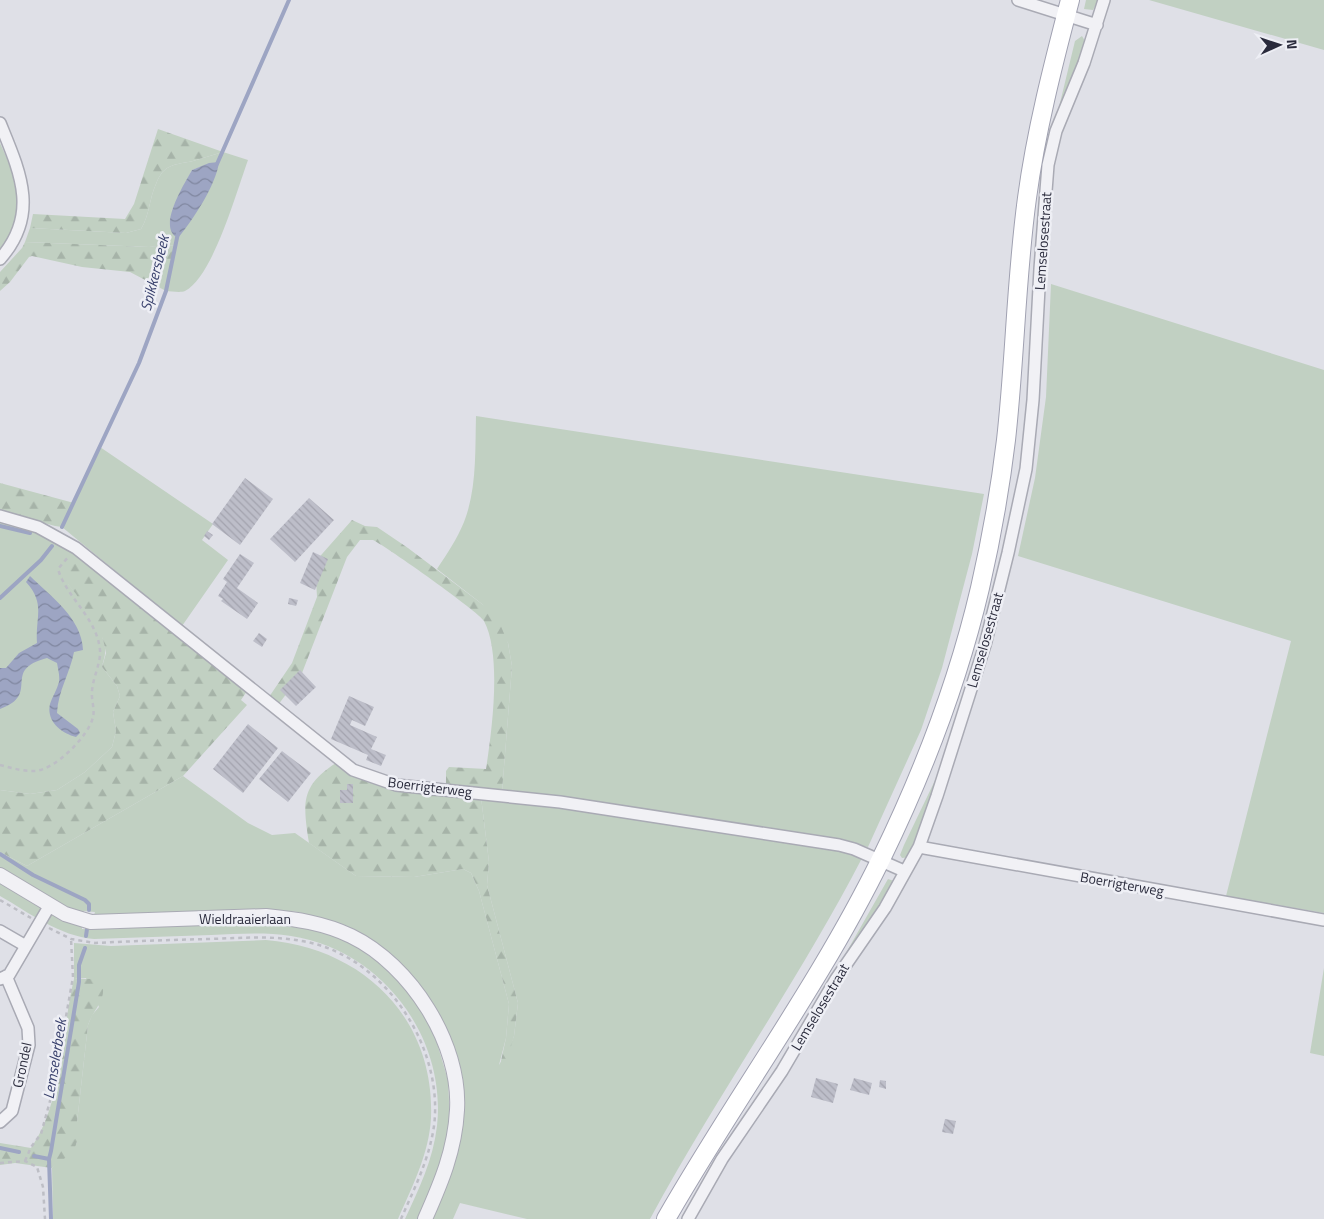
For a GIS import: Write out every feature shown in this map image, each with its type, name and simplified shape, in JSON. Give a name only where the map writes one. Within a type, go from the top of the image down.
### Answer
[{"type":"main road","points":[[666,1219],[700,1159],[838,937],[880,860],[936,731],[967,636],[979,589],[999,488],[1006,438],[1026,200],[1047,91],[1068,8]]},
{"type":"street","points":[[1018,0],[1068,8],[1097,25]]},
{"type":"street","name":"Lemselosestraat","points":[[688,1219],[722,1159],[782,1071],[836,979],[885,908],[919,847],[985,645],[1008,553],[1026,469],[1033,400],[1048,165],[1056,132],[1084,63],[1104,0]]},
{"type":"street","points":[[0,123],[18,165],[24,211],[11,247],[0,259]]},
{"type":"street","name":"Boerrigterweg","points":[[0,516],[38,527],[76,548],[312,739],[353,770],[374,779],[396,785],[560,802],[839,845],[854,848],[904,871]]},
{"type":"street","name":"Boerrigterweg","points":[[919,847],[1324,920]]},
{"type":"street","name":"Wieldraaierlaan","points":[[0,876],[65,914],[91,922],[266,916],[295,919],[337,930],[374,951],[410,984],[429,1009],[449,1055],[454,1075],[457,1108],[450,1159],[426,1219]]},
{"type":"street","points":[[3,977],[10,975],[50,905]]},
{"type":"street","points":[[0,931],[26,946]]},
{"type":"street","name":"Grondel","points":[[0,1122],[12,1111],[29,1045],[28,1028],[3,977]]},
{"type":"path","points":[[0,765],[35,771],[56,763],[88,730],[93,716],[92,690],[100,650],[94,631],[75,597],[61,580],[58,570],[76,548]]},
{"type":"path","name":"Wieldraaierlaan","points":[[25,1161],[30,1147],[40,1134],[53,1090],[73,977],[71,939],[94,943],[271,937],[309,942],[338,953],[363,969],[399,1003],[413,1026],[428,1060],[434,1093],[434,1125],[427,1159],[401,1219]]},
{"type":"path","points":[[0,1162],[25,1161],[37,1167],[40,1172],[45,1219]]},
{"type":"green space","points":[[1086,0],[1098,0],[1093,10],[1084,9]]},
{"type":"green space","points":[[1149,0],[1324,0],[1324,50]]},
{"type":"green space","points":[[1082,36],[1085,41],[1084,48],[1052,136],[1075,41]]},
{"type":"green space","points":[[158,129],[223,152],[175,164],[166,169],[159,177],[141,229],[126,233],[30,228],[33,214],[125,219],[134,204]]},
{"type":"green space","points":[[0,143],[16,185],[18,211],[16,224],[0,251]]},
{"type":"green space","points":[[223,152],[248,160],[231,211],[214,251],[195,283],[185,291],[166,291],[175,245],[149,247],[25,242],[30,228],[126,233],[141,229],[159,177],[166,169],[175,164]],"holes":[[[200,167],[171,212],[192,170]]]},
{"type":"green space","points":[[25,242],[149,247],[176,245],[166,291],[130,272],[82,267],[32,256],[29,257],[10,282],[0,291],[0,272],[22,248]]},
{"type":"green space","points":[[1051,284],[1324,370],[1324,913],[1226,896],[1291,641],[1018,556],[1035,478],[1046,397]]},
{"type":"green space","points":[[476,416],[984,494],[972,554],[942,668],[921,730],[868,847],[735,825],[502,792],[512,666],[508,643],[482,604],[437,569],[458,534],[468,509],[473,483]]},
{"type":"green space","points":[[100,447],[213,524],[202,540],[228,560],[182,626],[62,527]]},
{"type":"green space","points":[[0,483],[74,503],[62,527],[55,526],[0,511]]},
{"type":"green space","points":[[0,519],[24,525],[79,553],[68,584],[85,605],[96,623],[104,641],[105,656],[102,667],[117,686],[120,696],[113,712],[116,731],[112,747],[85,772],[57,790],[30,794],[0,790]]},
{"type":"green space","points":[[352,520],[365,526],[377,527],[408,548],[482,604],[500,624],[508,643],[512,666],[502,792],[446,787],[446,771],[449,767],[486,769],[493,714],[494,672],[490,636],[484,621],[432,580],[373,540],[360,540],[347,557],[302,673],[278,705],[269,697],[292,663],[317,597],[315,562]]},
{"type":"green space","points":[[79,553],[247,691],[241,700],[247,705],[183,776],[27,866],[0,852],[0,790],[30,794],[57,790],[85,772],[112,747],[116,731],[113,712],[120,696],[117,686],[102,667],[106,653],[103,639],[76,594],[62,577],[62,569],[67,561]]},
{"type":"green space","points":[[336,763],[349,771],[481,797],[489,862],[487,885],[518,1003],[514,1036],[504,1070],[499,1070],[506,1038],[509,1004],[479,891],[471,873],[463,869],[414,877],[356,876],[309,843],[305,807],[310,788],[324,771]]},
{"type":"green space","points":[[939,772],[911,857],[902,858],[900,855],[904,845]]},
{"type":"green space","points":[[183,776],[248,823],[272,835],[295,833],[356,876],[414,877],[463,869],[471,873],[479,891],[509,1004],[506,1038],[499,1065],[509,1049],[514,1036],[518,1003],[487,885],[489,862],[481,797],[546,803],[837,847],[860,856],[861,860],[810,951],[675,1174],[650,1219],[527,1219],[460,1203],[453,1219],[431,1219],[455,1160],[451,1044],[440,1016],[421,988],[335,923],[298,912],[265,909],[94,915],[95,912],[84,911],[83,914],[66,907],[0,868],[0,852],[27,866]]},
{"type":"green space","points":[[888,879],[894,881],[880,908],[838,967]]},
{"type":"green space","points":[[0,882],[82,926],[82,929],[280,922],[333,934],[351,943],[389,970],[410,992],[434,1033],[448,1080],[450,1122],[443,1161],[419,1219],[405,1219],[432,1151],[437,1126],[437,1093],[431,1060],[419,1030],[401,1002],[379,978],[353,959],[323,944],[291,936],[251,934],[94,939],[81,937],[45,923],[0,896]]},
{"type":"green space","points":[[266,940],[301,946],[333,957],[362,973],[386,994],[406,1020],[421,1049],[429,1082],[430,1131],[419,1170],[398,1219],[53,1219],[52,1168],[77,1143],[77,1122],[88,1025],[92,1015],[99,1007],[86,978],[74,979],[74,943],[111,946]]},
{"type":"green space","points":[[1324,968],[1324,1056],[1310,1053]]},
{"type":"green space","points":[[74,979],[94,979],[102,982],[103,989],[101,999],[88,1025],[77,1122],[77,1142],[73,1152],[52,1168],[15,1163],[0,1165],[0,1143],[31,1148],[42,1130],[60,1066]]},
{"type":"water","points":[[219,162],[209,191],[197,212],[178,238],[172,233],[170,225],[171,216],[174,205],[192,170],[209,163]]},
{"type":"water","points":[[30,576],[64,608],[81,638],[83,650],[74,652],[57,713],[78,729],[80,733],[76,737],[60,729],[50,716],[50,704],[59,682],[59,677],[57,663],[47,658],[33,663],[26,669],[18,696],[12,703],[0,709],[0,668],[6,668],[19,653],[37,643],[38,604],[36,597],[26,582]]},
{"type":"building","points":[[245,478],[273,499],[240,545],[212,524]]},
{"type":"building","points":[[309,498],[334,520],[295,562],[270,539]]},
{"type":"building","points":[[207,531],[213,535],[209,540],[204,536]]},
{"type":"building","points":[[313,552],[328,559],[315,590],[300,583]]},
{"type":"building","points":[[240,554],[254,563],[237,588],[258,603],[247,619],[221,601],[223,599],[218,596],[227,582],[223,579]]},
{"type":"building","points":[[289,598],[298,600],[296,606],[288,604]]},
{"type":"building","points":[[259,633],[267,639],[262,647],[253,641]]},
{"type":"building","points":[[300,670],[316,687],[296,706],[280,690]]},
{"type":"building","points":[[349,696],[374,707],[365,726],[352,720],[350,725],[377,737],[371,749],[386,755],[381,766],[366,760],[368,755],[331,739]]},
{"type":"building","points":[[248,724],[278,748],[243,793],[213,769]]},
{"type":"building","points":[[282,751],[311,773],[288,802],[259,779]]},
{"type":"building","points":[[347,784],[353,784],[353,803],[340,803],[340,790],[347,790]]},
{"type":"building","points":[[816,1078],[838,1084],[833,1103],[811,1097]]},
{"type":"building","points":[[854,1078],[872,1083],[869,1095],[850,1090]]},
{"type":"building","points":[[880,1080],[886,1081],[886,1089],[879,1087]]},
{"type":"building","points":[[945,1119],[956,1121],[953,1134],[942,1132]]},
{"type":"waterway","name":"Spikkersbeek","points":[[217,164],[289,0]]},
{"type":"waterway","name":"Spikkersbeek","points":[[62,527],[139,363],[166,291],[178,233]]},
{"type":"waterway","points":[[0,526],[30,533]]},
{"type":"waterway","name":"Spikkersbeek","points":[[0,598],[41,560],[52,546]]},
{"type":"waterway","name":"Lemselerbeek","points":[[0,854],[33,875],[85,900],[89,904],[89,910]]},
{"type":"waterway","name":"Lemselerbeek","points":[[86,936],[87,929]]},
{"type":"waterway","name":"Lemselerbeek","points":[[34,1156],[49,1159],[51,1151],[79,982],[79,965],[85,948]]},
{"type":"waterway","name":"Lemselerbeek","points":[[0,1148],[19,1152]]},
{"type":"waterway","points":[[49,1159],[51,1219]]}]
